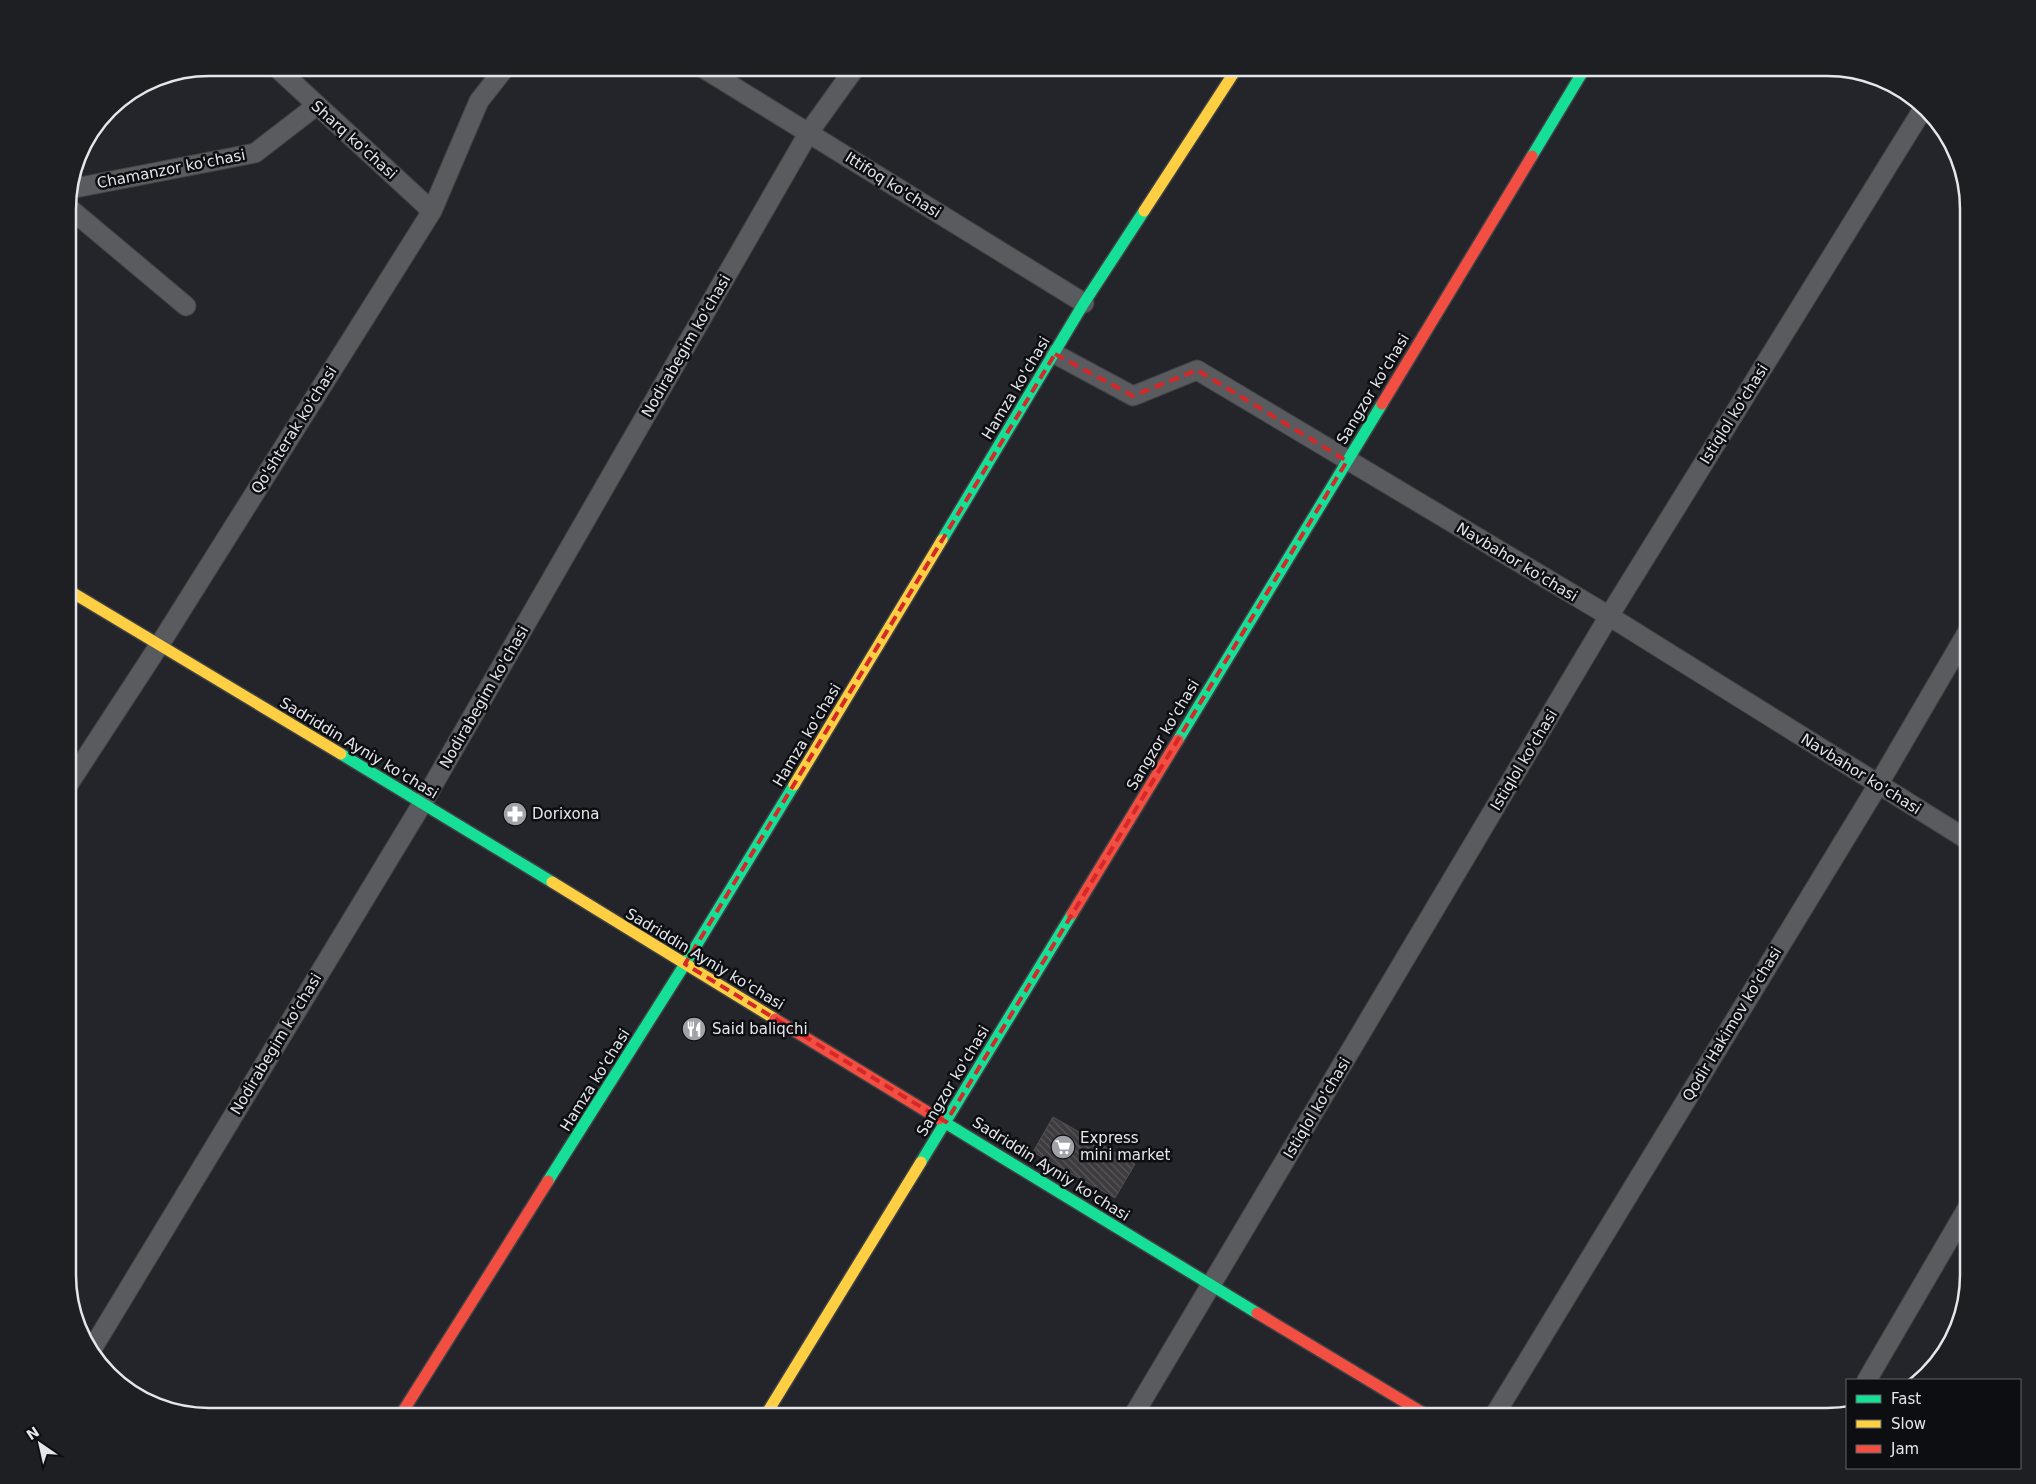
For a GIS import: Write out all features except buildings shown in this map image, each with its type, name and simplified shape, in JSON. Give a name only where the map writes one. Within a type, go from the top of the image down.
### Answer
[{"type":"street","name":"Hamza ko'chasi","points":[[405,1408],[685,964],[1055,354],[1084,303],[1232,76]]},
{"type":"street","name":"Sangzor ko'chasi","points":[[770,1408],[946,1122],[1580,76]]},
{"type":"street","name":"Sharq ko'chasi","points":[[286,77],[432,211]]},
{"type":"street","name":"Qo'shterak ko'chasi","points":[[77,771],[160,644],[432,211],[479,101],[498,77]]},
{"type":"street","name":"Ittifoq ko'chasi","points":[[717,77],[1084,303]]},
{"type":"street","name":"Nodirabegim ko'chasi","points":[[96,1343],[422,804],[809,132],[850,77]]},
{"type":"street","name":"Chamanzor ko'chasi","points":[[78,187],[255,153],[316,106]]},
{"type":"street","name":"Istiqlol ko'chasi","points":[[1138,1408],[1609,616],[1920,114]]},
{"type":"street","points":[[77,215],[186,306]]},
{"type":"street","name":"Navbahor ko'chasi","points":[[1055,354],[1133,396],[1197,370],[1609,616],[1960,835]]},
{"type":"street","name":"Sadriddin Ayniy ko'chasi","points":[[77,595],[946,1122],[1211,1287],[1415,1408]]},
{"type":"street","name":"Qodir Hakimov ko'chasi","points":[[1499,1408],[1878,785],[1960,645]]},
{"type":"street","points":[[1868,1379],[1960,1221]]},
{"type":"highlighted area","points":[[1055,354],[1133,396],[1197,370],[1347,461],[946,1122],[685,964]]},
{"type":"traffic: fast","points":[[1532,156],[1580,76]]},
{"type":"traffic: fast","points":[[942,540],[1084,303],[1144,211]]},
{"type":"traffic: fast","points":[[1178,740],[1382,404]]},
{"type":"traffic: fast","points":[[341,754],[552,882]]},
{"type":"traffic: fast","points":[[548,1181],[685,964],[794,785]]},
{"type":"traffic: fast","points":[[921,1162],[1072,914]]},
{"type":"traffic: fast","points":[[939,1119],[1257,1313]]},
{"type":"traffic: slow","points":[[1144,211],[1232,76]]},
{"type":"traffic: slow","points":[[794,785],[942,540]]},
{"type":"traffic: slow","points":[[77,595],[341,754]]},
{"type":"traffic: slow","points":[[552,882],[775,1019]]},
{"type":"traffic: slow","points":[[770,1408],[921,1162]]},
{"type":"traffic: jam","points":[[1382,404],[1532,156]]},
{"type":"traffic: jam","points":[[1072,914],[1178,740]]},
{"type":"traffic: jam","points":[[775,1019],[939,1119]]},
{"type":"traffic: jam","points":[[405,1408],[548,1181]]},
{"type":"traffic: jam","points":[[1257,1313],[1415,1408]]},
{"type":"place","name":"Dorixona","points":[[515,814]]},
{"type":"place","name":"Said baliqchi","points":[[694,1029]]},
{"type":"place","name":"Express mini market","points":[[1063,1147]]}]
